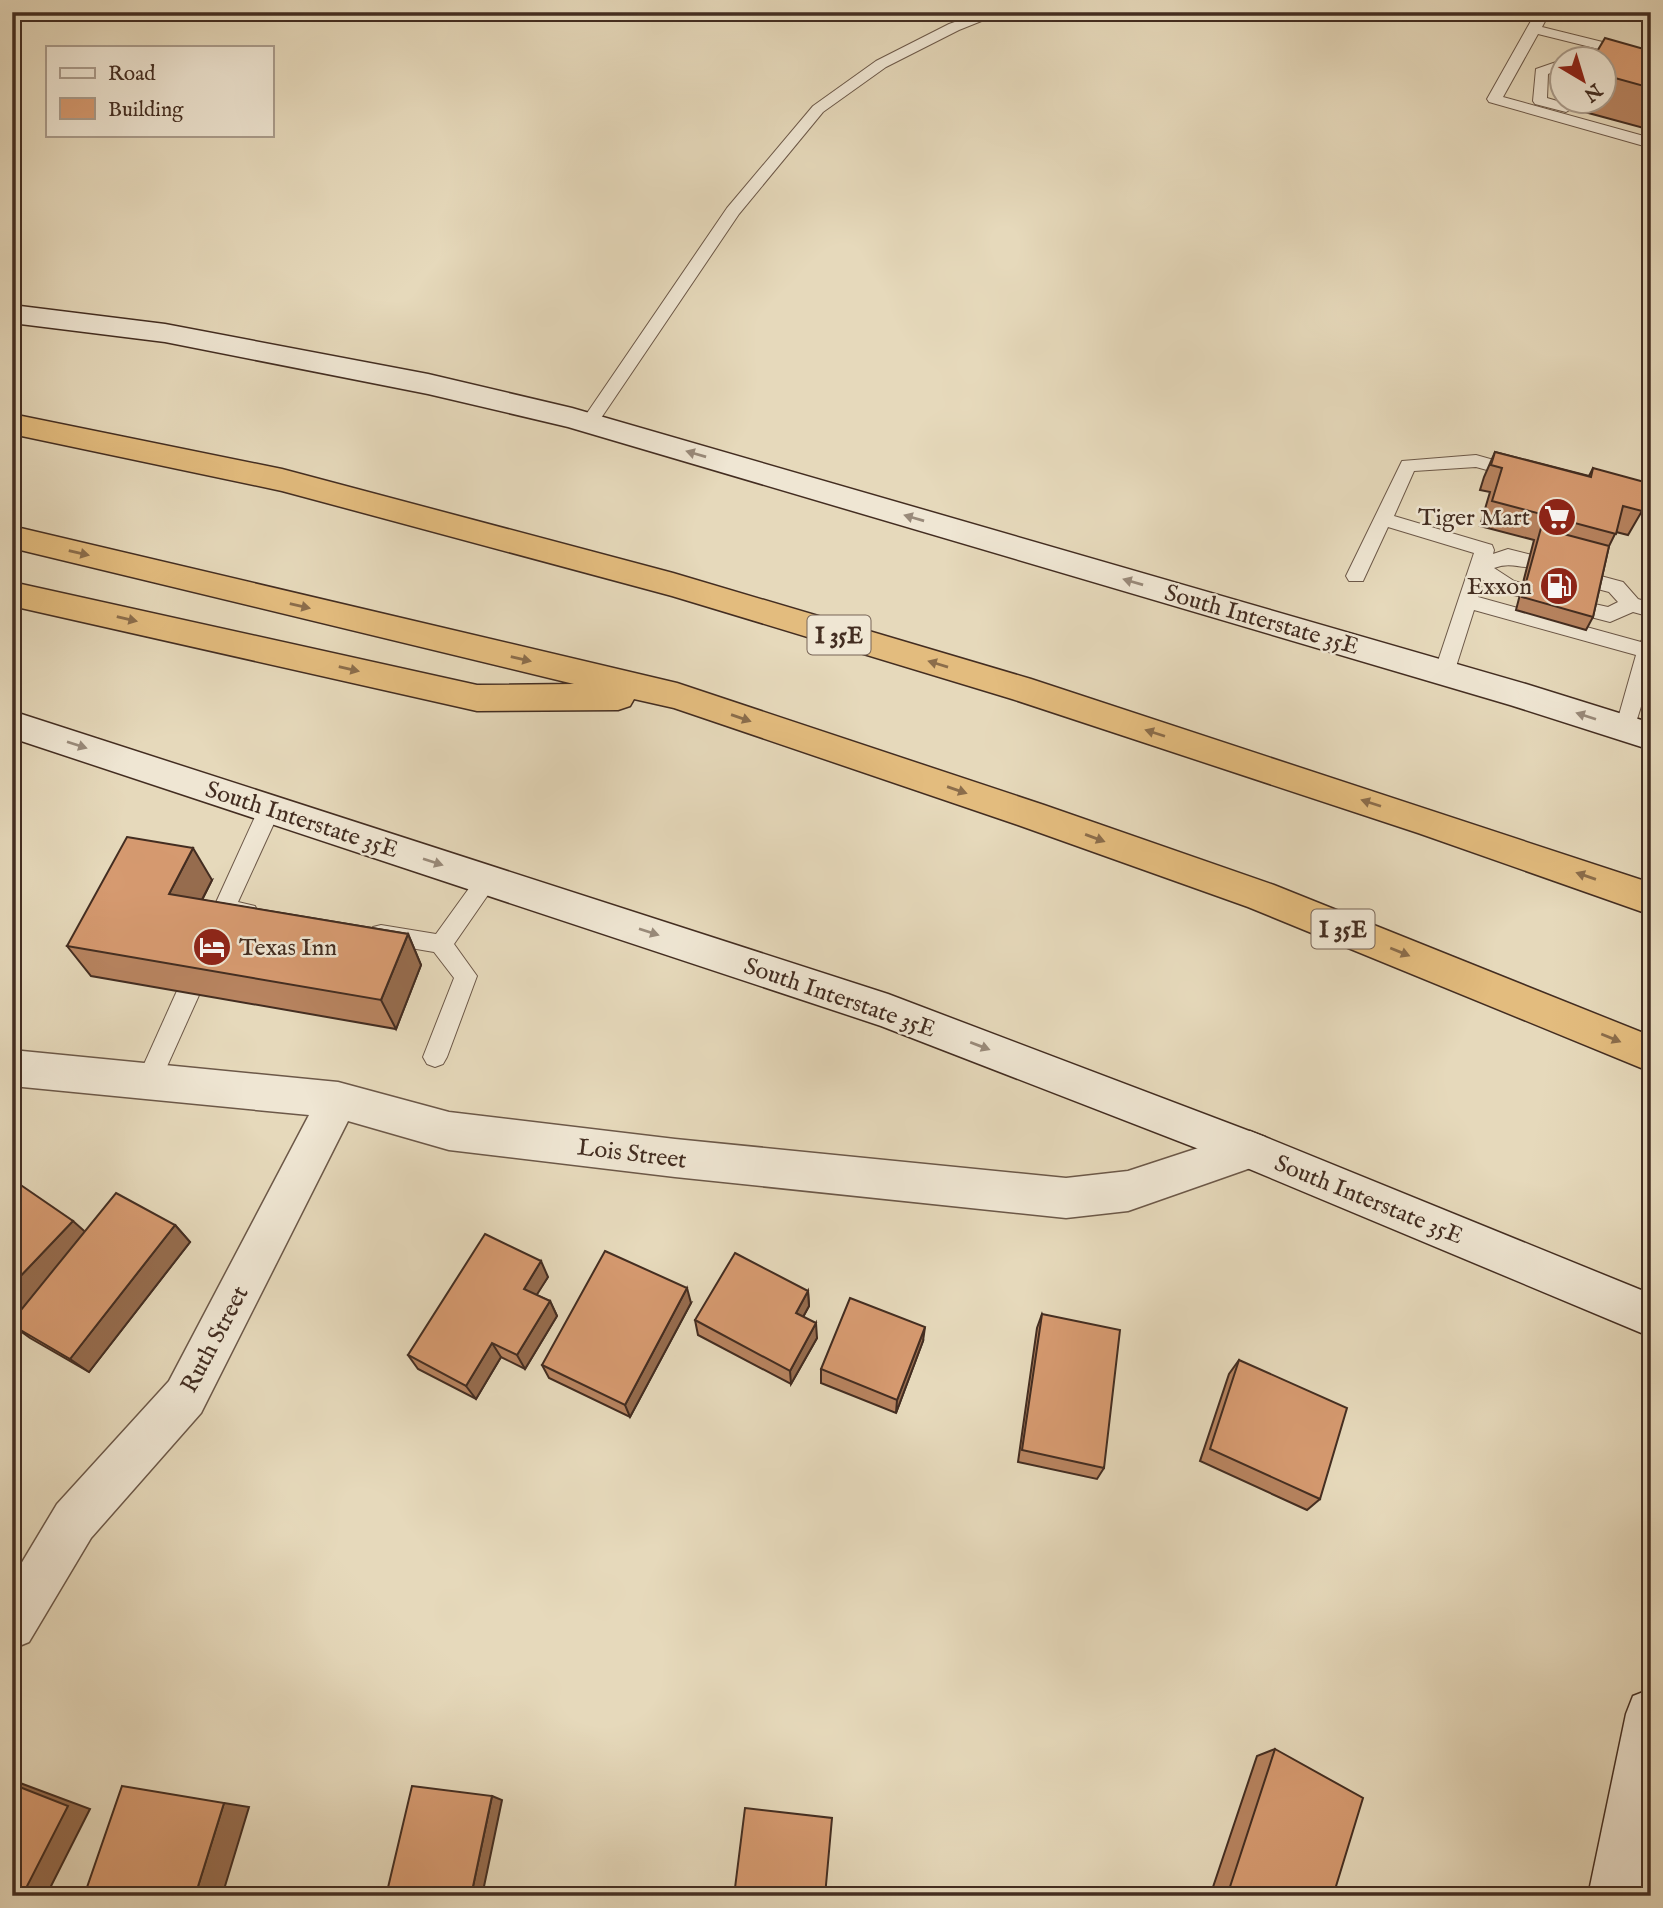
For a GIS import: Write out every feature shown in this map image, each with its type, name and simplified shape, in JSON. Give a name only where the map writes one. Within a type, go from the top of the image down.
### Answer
[{"type":"highway","name":"I 35E","points":[[12,424],[282,480],[673,585],[1018,688],[1417,818],[1651,899]]},
{"type":"highway","name":"I 35E","points":[[12,537],[677,696],[1031,815],[1261,896],[1651,1054]]},
{"type":"highway","points":[[12,594],[477,698],[677,696]]},
{"type":"main road","name":"South Interstate 35E","points":[[12,314],[165,333],[428,384],[589,423],[1444,673],[1638,733]]},
{"type":"main road","name":"South Interstate 35E","points":[[12,724],[888,1011],[1250,1150],[1651,1315]]},
{"type":"main road","name":"Lois Street","points":[[12,1068],[338,1101],[450,1131],[675,1158],[1066,1198],[1128,1191],[1250,1150]]},
{"type":"main road","name":"Ruth Street","points":[[12,1625],[74,1521],[185,1397],[338,1101]]},
{"type":"main road","points":[[1615,1896],[1651,1714]]},
{"type":"lane","points":[[589,423],[733,211],[817,109],[881,64],[954,27],[997,12]]},
{"type":"lane","points":[[1543,12],[1494,99],[1651,143]]},
{"type":"lane","points":[[1534,29],[1604,46]]},
{"type":"lane","points":[[1618,50],[1651,58]]},
{"type":"lane","points":[[1548,69],[1541,72],[1541,101],[1548,103]]},
{"type":"lane","points":[[1591,116],[1651,134]]},
{"type":"lane","points":[[1356,576],[1408,465],[1476,461],[1543,480]]},
{"type":"lane","points":[[1597,495],[1651,510]]},
{"type":"lane","points":[[1383,519],[1485,550],[1444,673]]},
{"type":"lane","points":[[1478,567],[1508,556],[1529,561]]},
{"type":"lane","points":[[1478,567],[1507,586],[1521,590]]},
{"type":"lane","points":[[1597,582],[1616,587],[1631,604],[1651,610]]},
{"type":"lane","points":[[1468,601],[1649,646],[1638,733]]},
{"type":"lane","points":[[1590,610],[1610,615],[1631,604]]},
{"type":"lane","points":[[265,915],[220,919],[270,808]]},
{"type":"lane","points":[[441,944],[488,880]]},
{"type":"lane","points":[[360,931],[441,944],[466,976],[435,1057]]},
{"type":"lane","points":[[148,1082],[188,993]]},
{"type":"building","points":[[1605,38],[1651,51],[1651,88],[1618,79],[1618,46],[1600,46]]},
{"type":"building","points":[[1495,452],[1591,477],[1593,468],[1648,483],[1642,511],[1623,506],[1616,534],[1492,501],[1502,468],[1491,465]]},
{"type":"building","name":"Exxon","points":[[1541,528],[1609,546],[1593,617],[1522,597]]},
{"type":"building","points":[[127,837],[193,848],[169,894],[408,934],[381,1000],[67,946]]},
{"type":"building","points":[[12,1179],[73,1221],[12,1285]]},
{"type":"building","points":[[116,1193],[175,1225],[70,1359],[12,1325],[12,1321]]},
{"type":"building","points":[[485,1234],[541,1261],[524,1289],[550,1301],[517,1355],[492,1343],[466,1386],[408,1355]]},
{"type":"building","points":[[605,1251],[687,1288],[625,1405],[542,1365]]},
{"type":"building","points":[[735,1253],[808,1291],[796,1313],[816,1323],[790,1371],[695,1320]]},
{"type":"building","points":[[850,1298],[925,1327],[897,1400],[821,1369]]},
{"type":"building","points":[[1042,1314],[1120,1330],[1104,1468],[1022,1450]]},
{"type":"building","points":[[1239,1360],[1347,1408],[1320,1499],[1210,1449]]},
{"type":"building","points":[[1275,1749],[1363,1798],[1333,1896],[1227,1896]]},
{"type":"building","points":[[12,1784],[68,1806],[22,1896],[12,1896]]},
{"type":"building","points":[[122,1786],[224,1803],[195,1896],[84,1896]]},
{"type":"building","points":[[412,1786],[492,1796],[471,1896],[386,1896]]},
{"type":"building","points":[[745,1808],[832,1818],[825,1896],[734,1896]]},
{"type":"place","name":"Tiger Mart","points":[[1557,517]]},
{"type":"place","name":"Exxon","points":[[1559,586]]},
{"type":"place","name":"Texas Inn","points":[[212,947]]}]
